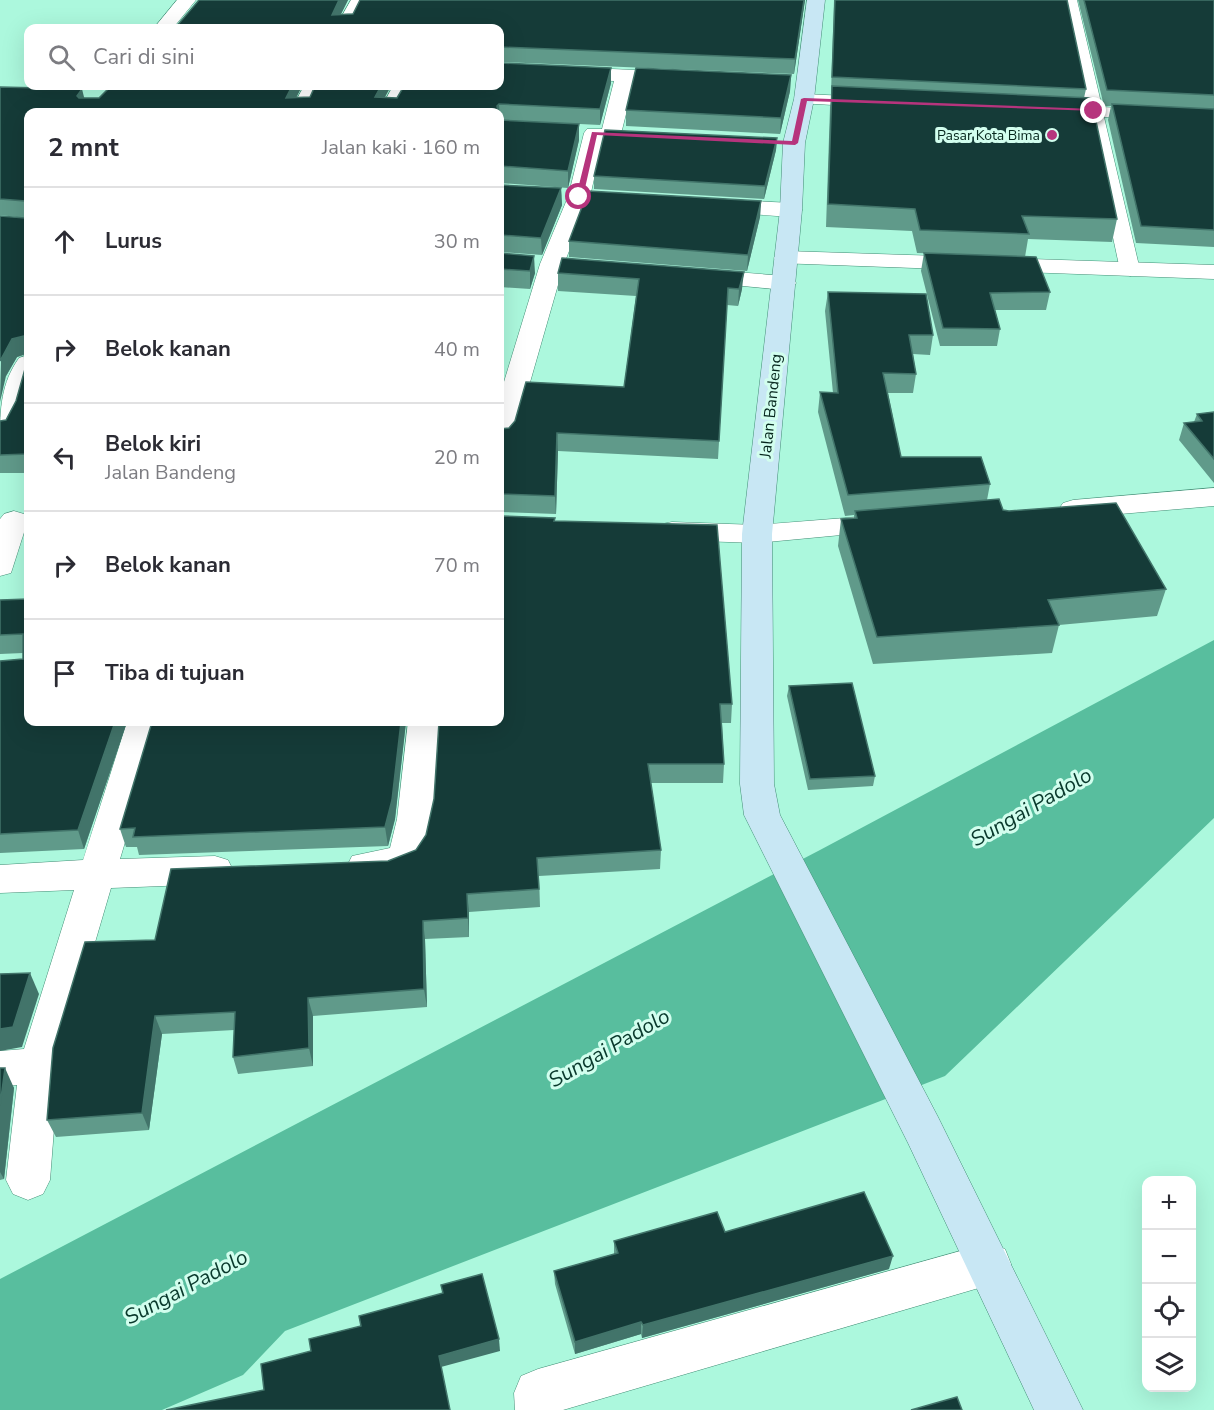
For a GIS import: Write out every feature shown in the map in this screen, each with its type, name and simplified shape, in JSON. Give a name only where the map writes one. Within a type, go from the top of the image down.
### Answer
[{"type":"street","points":[[166,24],[187,0]]},
{"type":"street","points":[[347,24],[360,0]]},
{"type":"street","name":"Jalan Bandeng","points":[[816,0],[800,89],[783,142],[791,210],[757,534],[757,784],[762,815],[923,1130],[1059,1410]]},
{"type":"street","points":[[504,70],[696,79]]},
{"type":"street","points":[[504,425],[553,264],[568,197],[603,133],[625,76]]},
{"type":"street","points":[[302,108],[312,90]]},
{"type":"street","points":[[391,108],[401,90]]},
{"type":"street","points":[[570,132],[634,135]]},
{"type":"street","points":[[568,197],[603,199]]},
{"type":"street","points":[[697,204],[791,210]]},
{"type":"street","points":[[680,275],[785,271],[1130,270],[1214,272]]},
{"type":"street","points":[[0,431],[24,373]]},
{"type":"street","points":[[1050,510],[1214,497]]},
{"type":"street","points":[[0,566],[14,520]]},
{"type":"street","points":[[640,530],[757,534],[910,522]]},
{"type":"street","points":[[28,1180],[39,1065],[143,726]]},
{"type":"street","points":[[332,867],[390,863],[406,856],[415,819],[424,726]]},
{"type":"street","points":[[0,879],[250,869]]},
{"type":"street","points":[[0,1069],[39,1065]]},
{"type":"street","points":[[539,1410],[538,1393],[989,1264]]},
{"type":"lane","points":[[1070,0],[1130,270]]},
{"type":"lane","points":[[800,89],[885,103]]},
{"type":"lane","points":[[1036,108],[1214,118]]},
{"type":"water","name":"Sungai Padolo","points":[[1214,640],[1214,818],[945,1076],[285,1331],[243,1375],[162,1410],[0,1410],[0,1279],[820,850]]},
{"type":"building","points":[[199,0],[339,0],[332,15],[353,14],[360,0],[804,0],[795,59],[504,47],[504,24],[178,24]]},
{"type":"building","points":[[835,0],[1067,0],[1086,89],[832,77]]},
{"type":"building","points":[[1084,0],[1214,0],[1214,95],[1107,90]]},
{"type":"building","points":[[504,63],[611,68],[600,109],[499,104],[497,108],[24,108],[24,201],[0,199],[0,87],[24,88],[24,90],[81,90],[77,96],[79,98],[99,98],[107,90],[290,90],[286,98],[310,97],[313,90],[379,90],[375,97],[397,98],[402,90],[504,90]]},
{"type":"building","points":[[636,68],[791,75],[781,118],[626,110]]},
{"type":"building","points":[[832,86],[1091,98],[1117,219],[1022,216],[1029,234],[920,230],[915,209],[828,204]]},
{"type":"building","points":[[1112,104],[1214,109],[1214,230],[1141,226]]},
{"type":"building","points":[[504,120],[579,124],[568,171],[504,166]]},
{"type":"building","points":[[605,130],[777,138],[765,186],[594,176]]},
{"type":"building","points":[[504,185],[561,188],[541,238],[504,235]]},
{"type":"building","points":[[588,191],[761,201],[748,255],[569,241]]},
{"type":"building","points":[[0,216],[24,218],[24,336],[12,339],[0,361]]},
{"type":"building","points":[[504,253],[534,256],[530,271],[504,269]]},
{"type":"building","points":[[924,253],[1036,257],[1050,292],[990,293],[1000,329],[943,328]]},
{"type":"building","points":[[562,258],[744,272],[739,289],[728,288],[719,441],[557,433],[555,496],[504,494],[504,429],[509,428],[515,421],[526,382],[624,387],[639,279],[558,273]]},
{"type":"building","points":[[828,292],[926,294],[933,335],[909,335],[916,374],[883,373],[901,457],[981,457],[990,484],[848,495],[820,392],[838,393]]},
{"type":"building","points":[[24,373],[24,454],[0,455],[0,421],[6,420],[16,401]]},
{"type":"building","points":[[1214,412],[1214,459],[1184,423],[1202,421],[1197,414]]},
{"type":"building","points":[[999,499],[1003,510],[1009,511],[1116,503],[1166,589],[1048,600],[1059,625],[877,637],[841,519],[857,518],[855,511]]},
{"type":"building","points":[[504,516],[555,518],[554,521],[717,525],[732,704],[720,704],[724,764],[648,764],[661,850],[537,858],[539,889],[467,894],[468,918],[423,921],[424,989],[308,998],[309,1048],[233,1057],[235,1012],[155,1016],[142,1113],[47,1120],[53,1048],[85,942],[155,940],[171,869],[388,861],[416,850],[426,835],[434,799],[439,726],[504,726]]},
{"type":"building","points":[[24,599],[24,726],[114,726],[78,830],[0,834],[0,661],[23,659],[23,634],[0,635],[0,600]]},
{"type":"building","points":[[852,683],[875,776],[810,779],[789,686]]},
{"type":"building","points":[[151,726],[401,726],[392,800],[385,827],[133,837],[135,828],[120,829]]},
{"type":"building","points":[[30,973],[13,1027],[0,1029],[0,974]]},
{"type":"building","points":[[0,1068],[5,1068],[0,1106]]},
{"type":"building","points":[[864,1192],[893,1256],[643,1325],[641,1322],[575,1342],[554,1271],[618,1253],[614,1241],[717,1212],[725,1232]]},
{"type":"building","points":[[482,1274],[499,1339],[439,1356],[450,1410],[166,1410],[264,1390],[261,1364],[311,1351],[309,1339],[361,1326],[359,1316],[443,1293],[441,1285]]},
{"type":"building","points":[[957,1397],[962,1410],[911,1410]]},
{"type":"place","name":"Pasar Kota Bima","points":[[1052,135]]},
{"type":"route","points":[[579,197],[594,133],[795,143],[804,99],[1094,111]]}]
